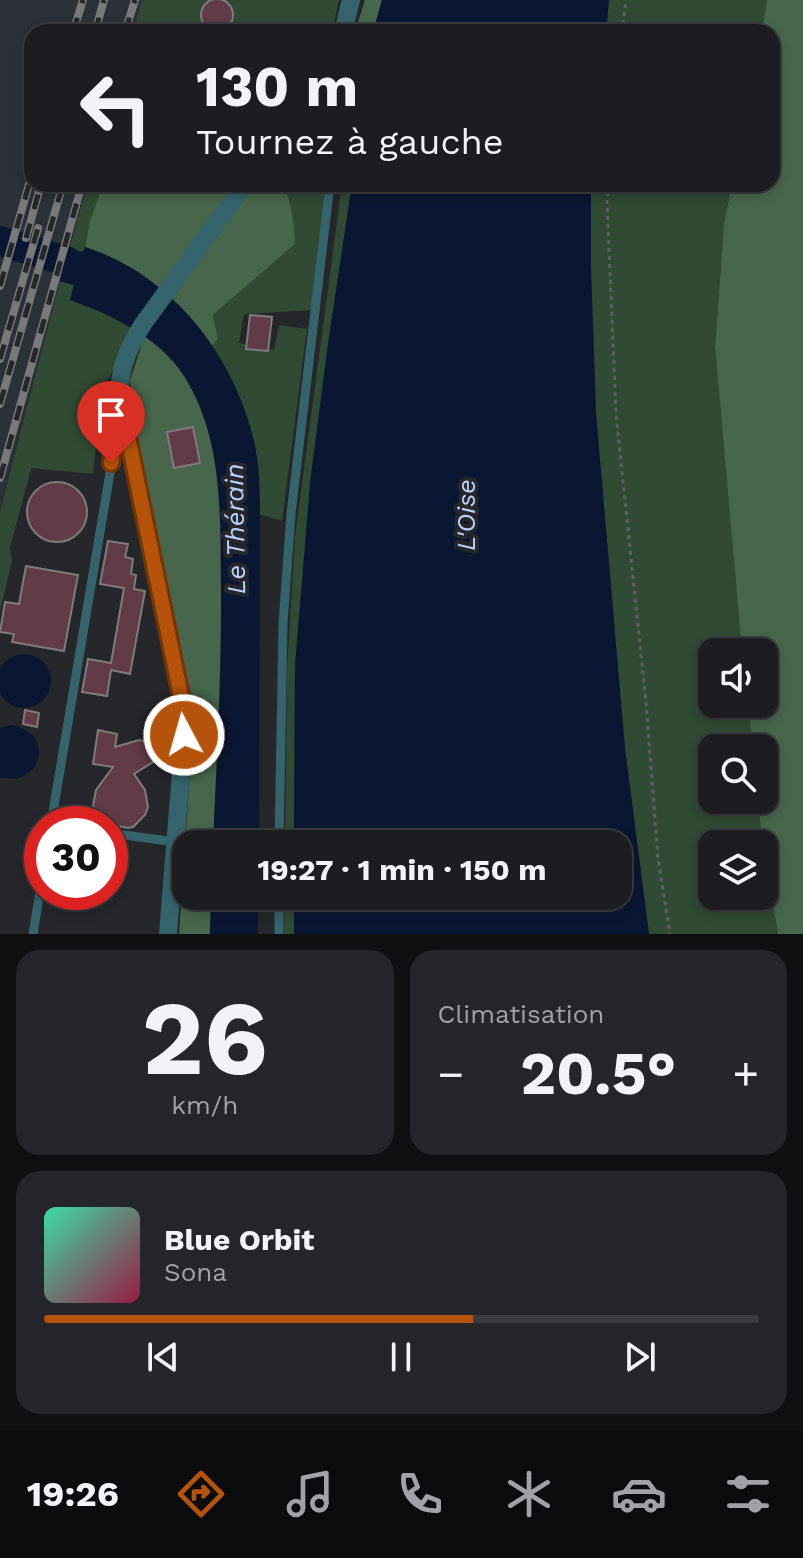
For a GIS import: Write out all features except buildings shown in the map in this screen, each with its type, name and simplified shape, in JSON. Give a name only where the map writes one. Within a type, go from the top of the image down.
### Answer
[{"type":"street","points":[[345,24],[351,0]]},
{"type":"street","points":[[176,830],[184,735],[181,696],[121,403],[120,378],[136,334],[239,192]]},
{"type":"street","points":[[168,934],[172,881]]},
{"type":"lane","points":[[279,830],[285,592],[299,441],[329,192]]},
{"type":"lane","points":[[54,806],[121,403]]},
{"type":"lane","points":[[128,835],[172,842]]},
{"type":"lane","points":[[33,934],[37,910]]},
{"type":"lane","points":[[279,910],[279,934]]},
{"type":"path","points":[[623,24],[626,0]]},
{"type":"path","points":[[608,192],[616,414],[646,702],[658,858],[670,934]]},
{"type":"shaded area","points":[[0,0],[169,0],[162,24],[24,24],[24,192],[112,192],[83,252],[69,249],[60,281],[74,285],[36,453],[10,547],[12,561],[0,611]]},
{"type":"green space","points":[[142,0],[339,0],[334,24],[135,24]]},
{"type":"green space","points":[[365,0],[382,0],[375,24],[358,24]]},
{"type":"green space","points":[[609,0],[767,0],[763,24],[607,24]]},
{"type":"green space","points":[[767,0],[803,0],[803,934],[778,934],[774,910],[778,910],[778,830],[761,830],[759,814],[778,814],[778,734],[751,734],[750,718],[778,718],[778,638],[741,638],[715,347],[724,223],[730,192],[780,192],[780,24],[763,24]]},
{"type":"green space","points":[[86,192],[100,192],[83,252],[69,249]]},
{"type":"green space","points":[[100,192],[287,192],[291,206],[295,244],[213,315],[218,339],[212,346],[198,326],[178,367],[191,386],[205,418],[217,467],[220,497],[221,642],[214,830],[186,830],[190,771],[185,669],[131,407],[130,380],[144,337],[134,270],[85,247]]},
{"type":"green space","points":[[286,192],[324,192],[312,310],[244,314],[239,343],[274,350],[279,325],[307,329],[282,521],[259,514],[255,445],[212,346],[218,339],[213,315],[295,244]]},
{"type":"green space","points":[[341,192],[351,192],[327,351],[295,665],[294,830],[285,830],[287,669],[295,536]]},
{"type":"green space","points":[[591,192],[730,192],[724,223],[715,347],[741,638],[698,638],[698,718],[750,718],[751,734],[698,734],[698,814],[760,814],[761,830],[698,830],[698,910],[774,910],[778,934],[649,934],[625,749],[596,414]]},
{"type":"green space","points":[[60,281],[74,285],[70,300],[107,314],[136,331],[108,379],[88,397],[100,413],[93,474],[31,468],[10,547],[12,561],[0,611],[0,512]]},
{"type":"green space","points":[[181,910],[211,910],[210,934],[179,934]]},
{"type":"green space","points":[[285,910],[294,910],[294,934],[284,934]]},
{"type":"water","points":[[382,0],[609,0],[607,24],[375,24]]},
{"type":"water","name":"L'Oise","points":[[351,192],[591,192],[596,414],[625,749],[649,934],[294,934],[294,910],[632,910],[632,830],[294,830],[295,665],[310,483]]},
{"type":"water","points":[[85,247],[116,260],[145,277],[171,298],[214,349],[245,409],[259,472],[259,830],[214,830],[221,653],[220,534],[217,479],[207,426],[184,376],[162,350],[118,320],[70,300],[74,285],[60,281],[69,249],[83,252]]},
{"type":"water","points":[[14,656],[34,656],[49,671],[49,691],[34,706],[14,706],[-1,691],[-1,671]]},
{"type":"water","points":[[11,725],[25,730],[39,748],[34,768],[14,779],[0,777],[0,728]]},
{"type":"water","points":[[211,910],[258,910],[258,934],[210,934]]},
{"type":"waterway","name":"Le Thérain","points":[[0,241],[66,261],[100,283]]},
{"type":"railway","points":[[76,24],[83,0]]},
{"type":"railway","points":[[97,24],[104,0]]},
{"type":"railway","points":[[128,24],[135,0]]},
{"type":"railway","points":[[0,286],[27,192]]},
{"type":"railway","points":[[26,238],[39,192]]},
{"type":"railway","points":[[0,404],[61,192]]},
{"type":"railway","points":[[0,478],[80,192]]},
{"type":"railway","points":[[0,359],[38,228]]},
{"type":"route","points":[[111,463],[121,403],[181,696],[184,735]]}]
